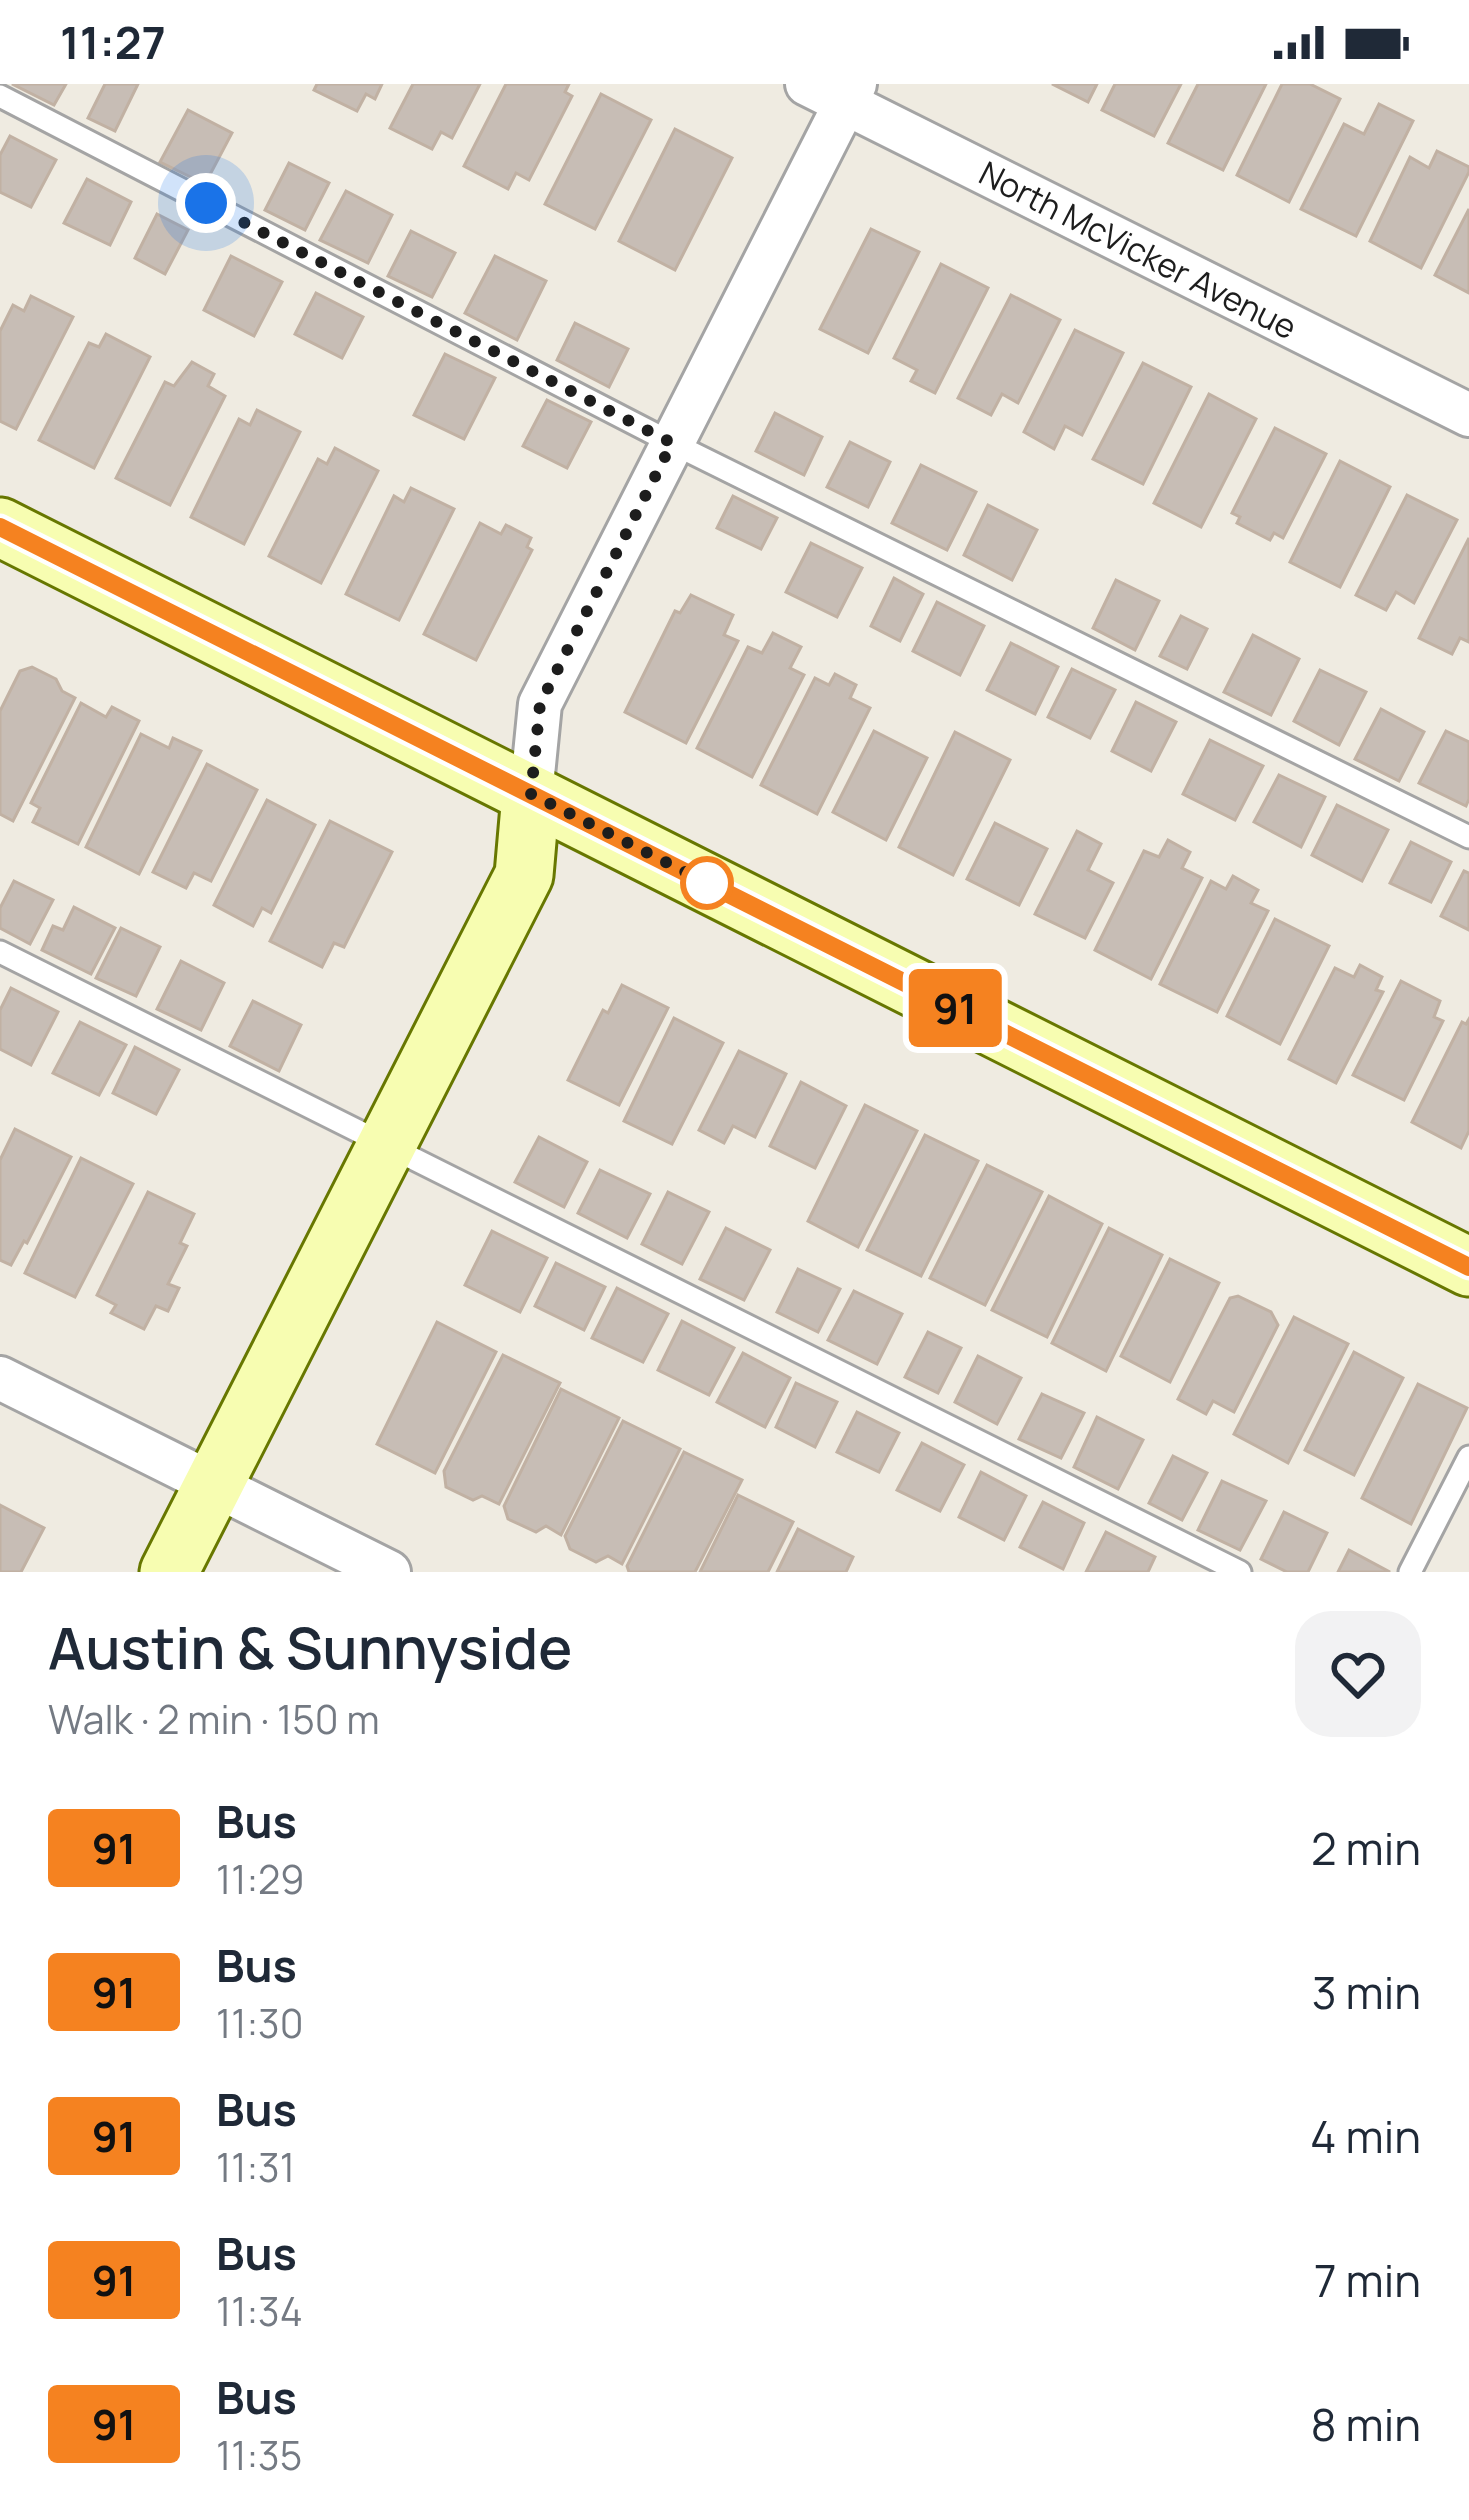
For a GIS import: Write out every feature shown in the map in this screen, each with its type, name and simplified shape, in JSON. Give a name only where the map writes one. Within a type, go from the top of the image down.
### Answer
[{"type":"street","name":"North McVicker Avenue","points":[[807,84],[850,94],[1469,415]]},
{"type":"street","points":[[169,1572],[524,875],[540,704],[850,94]]},
{"type":"street","points":[[0,527],[1469,1267]]},
{"type":"street","points":[[0,1378],[389,1572]]},
{"type":"lane","points":[[0,96],[672,443],[1469,837]]},
{"type":"lane","points":[[0,952],[1240,1572]]},
{"type":"lane","points":[[1410,1572],[1469,1456]]},
{"type":"building","points":[[12,84],[66,84],[54,105]]},
{"type":"building","points":[[105,84],[138,84],[115,131],[88,118]]},
{"type":"building","points":[[317,84],[382,84],[375,99],[366,94],[357,111],[314,90]]},
{"type":"building","points":[[413,84],[480,84],[452,138],[441,132],[432,149],[390,128]]},
{"type":"building","points":[[506,84],[569,84],[565,92],[572,96],[529,180],[516,173],[508,189],[464,166]]},
{"type":"building","points":[[1052,84],[1097,84],[1088,102]]},
{"type":"building","points":[[1115,84],[1181,84],[1154,136],[1102,110]]},
{"type":"building","points":[[1198,84],[1266,84],[1223,170],[1168,143]]},
{"type":"building","points":[[1282,84],[1310,84],[1340,99],[1289,202],[1237,175]]},
{"type":"building","points":[[601,94],[651,120],[595,229],[545,204]]},
{"type":"building","points":[[1379,104],[1413,121],[1356,236],[1301,209],[1344,124],[1364,134]]},
{"type":"building","points":[[188,110],[232,133],[205,184],[160,162]]},
{"type":"building","points":[[675,129],[732,158],[675,270],[619,241]]},
{"type":"building","points":[[10,136],[56,160],[31,207],[0,192],[0,155]]},
{"type":"building","points":[[1437,151],[1469,167],[1469,172],[1421,268],[1370,241],[1410,157],[1429,168]]},
{"type":"building","points":[[289,163],[329,183],[305,230],[265,210]]},
{"type":"building","points":[[87,179],[131,202],[110,245],[64,223]]},
{"type":"building","points":[[346,191],[392,215],[368,263],[320,240]]},
{"type":"building","points":[[1469,209],[1469,293],[1435,275]]},
{"type":"building","points":[[157,214],[188,230],[165,274],[135,258]]},
{"type":"building","points":[[871,229],[919,252],[868,353],[820,329]]},
{"type":"building","points":[[411,231],[455,253],[432,297],[388,276]]},
{"type":"building","points":[[231,256],[282,282],[254,336],[204,310]]},
{"type":"building","points":[[495,256],[546,281],[517,340],[465,313]]},
{"type":"building","points":[[941,264],[988,288],[935,393],[911,381],[917,370],[894,358]]},
{"type":"building","points":[[316,293],[363,317],[342,358],[295,334]]},
{"type":"building","points":[[1011,295],[1060,320],[1018,403],[1002,394],[991,415],[958,398]]},
{"type":"building","points":[[31,296],[73,317],[16,429],[0,421],[0,331],[13,305],[24,311]]},
{"type":"building","points":[[575,323],[628,349],[609,387],[557,360]]},
{"type":"building","points":[[1075,330],[1123,353],[1082,435],[1065,426],[1054,449],[1024,432]]},
{"type":"building","points":[[106,334],[150,357],[94,468],[39,440],[89,343],[99,347]]},
{"type":"building","points":[[445,354],[495,378],[464,439],[414,415]]},
{"type":"building","points":[[192,362],[214,374],[208,386],[225,396],[170,505],[116,478],[165,382],[174,386]]},
{"type":"building","points":[[1143,363],[1191,387],[1143,484],[1093,459]]},
{"type":"building","points":[[1209,394],[1256,419],[1201,527],[1154,503]]},
{"type":"building","points":[[547,400],[591,422],[567,468],[523,446]]},
{"type":"building","points":[[257,410],[300,432],[244,544],[191,517],[239,419],[250,425]]},
{"type":"building","points":[[775,413],[822,437],[804,475],[756,451]]},
{"type":"building","points":[[1275,428],[1326,454],[1283,538],[1274,533],[1270,540],[1237,523],[1240,517],[1232,513]]},
{"type":"building","points":[[850,442],[890,462],[868,507],[827,487]]},
{"type":"building","points":[[335,448],[378,471],[321,583],[269,556],[318,459],[327,464]]},
{"type":"building","points":[[1340,461],[1390,487],[1340,587],[1290,562]]},
{"type":"building","points":[[921,465],[976,492],[947,550],[892,523]]},
{"type":"building","points":[[411,488],[454,509],[399,620],[346,594],[394,496],[404,502]]},
{"type":"building","points":[[1407,495],[1457,520],[1414,603],[1396,592],[1386,610],[1356,595]]},
{"type":"building","points":[[733,496],[777,518],[761,549],[717,528]]},
{"type":"building","points":[[988,505],[1037,530],[1012,580],[964,555]]},
{"type":"building","points":[[480,523],[501,534],[506,525],[531,538],[527,547],[532,550],[476,660],[424,634]]},
{"type":"building","points":[[1469,538],[1469,642],[1460,638],[1452,654],[1419,638]]},
{"type":"building","points":[[811,543],[862,568],[837,617],[786,592]]},
{"type":"building","points":[[894,578],[923,594],[900,641],[871,626]]},
{"type":"building","points":[[1116,580],[1159,601],[1135,650],[1093,628]]},
{"type":"building","points":[[691,595],[733,615],[724,635],[738,641],[686,743],[625,712],[675,611],[680,613]]},
{"type":"building","points":[[937,602],[984,626],[960,675],[913,651]]},
{"type":"building","points":[[1181,616],[1207,629],[1187,669],[1160,656]]},
{"type":"building","points":[[773,633],[801,647],[790,668],[804,675],[752,777],[697,748],[748,647],[762,653]]},
{"type":"building","points":[[1253,635],[1299,659],[1271,715],[1224,692]]},
{"type":"building","points":[[1011,643],[1058,667],[1035,714],[987,690]]},
{"type":"building","points":[[32,667],[56,679],[62,691],[75,698],[13,821],[0,814],[0,711],[20,671]]},
{"type":"building","points":[[1072,669],[1115,690],[1090,738],[1048,717]]},
{"type":"building","points":[[1320,670],[1366,692],[1339,745],[1294,721]]},
{"type":"building","points":[[835,674],[856,685],[850,698],[870,708],[817,814],[761,785],[815,678],[829,685]]},
{"type":"building","points":[[1136,702],[1176,722],[1151,771],[1112,751]]},
{"type":"building","points":[[81,703],[106,717],[112,707],[139,721],[78,844],[33,822],[40,808],[31,803]]},
{"type":"building","points":[[1381,709],[1424,732],[1399,781],[1355,759]]},
{"type":"building","points":[[874,731],[927,758],[886,840],[833,812]]},
{"type":"building","points":[[1446,731],[1469,742],[1466,806],[1419,783]]},
{"type":"building","points":[[955,732],[1010,760],[953,875],[899,847]]},
{"type":"building","points":[[141,734],[169,748],[173,738],[201,751],[139,874],[86,847]]},
{"type":"building","points":[[1210,740],[1263,766],[1235,820],[1183,794]]},
{"type":"building","points":[[207,764],[257,790],[211,881],[194,873],[186,888],[153,872]]},
{"type":"building","points":[[1279,775],[1325,797],[1301,847],[1254,822]]},
{"type":"building","points":[[267,800],[315,825],[271,913],[262,908],[253,926],[214,905]]},
{"type":"building","points":[[1337,805],[1388,830],[1362,881],[1312,855]]},
{"type":"building","points":[[330,821],[392,852],[344,947],[334,943],[322,967],[270,941]]},
{"type":"building","points":[[995,823],[1047,849],[1019,905],[967,879]]},
{"type":"building","points":[[1077,831],[1101,844],[1088,870],[1113,883],[1085,938],[1035,914]]},
{"type":"building","points":[[1168,840],[1190,852],[1182,868],[1202,878],[1151,979],[1095,950],[1144,851],[1159,857]]},
{"type":"building","points":[[1411,842],[1451,862],[1431,902],[1390,883]]},
{"type":"building","points":[[1464,871],[1469,873],[1469,930],[1441,916]]},
{"type":"building","points":[[1233,876],[1258,890],[1251,903],[1268,911],[1217,1012],[1160,984],[1211,881],[1226,889]]},
{"type":"building","points":[[14,881],[53,900],[30,944],[0,928],[0,908]]},
{"type":"building","points":[[74,907],[115,928],[91,974],[42,950],[53,926],[63,930]]},
{"type":"building","points":[[1275,919],[1329,946],[1280,1044],[1227,1016]]},
{"type":"building","points":[[121,928],[160,947],[136,996],[96,978]]},
{"type":"building","points":[[181,961],[224,983],[201,1030],[157,1009]]},
{"type":"building","points":[[1360,965],[1382,977],[1376,990],[1383,992],[1336,1083],[1289,1059],[1335,968],[1354,977]]},
{"type":"building","points":[[1401,981],[1440,1001],[1434,1017],[1443,1021],[1404,1100],[1353,1075]]},
{"type":"building","points":[[622,985],[668,1008],[619,1105],[568,1080],[603,1010],[608,1013]]},
{"type":"building","points":[[11,988],[58,1012],[31,1065],[0,1049],[0,1010]]},
{"type":"building","points":[[253,1001],[301,1025],[279,1071],[230,1046]]},
{"type":"building","points":[[674,1018],[723,1043],[672,1144],[624,1121]]},
{"type":"building","points":[[1469,1019],[1469,1131],[1461,1148],[1412,1122],[1462,1022]]},
{"type":"building","points":[[80,1022],[126,1045],[99,1095],[53,1073]]},
{"type":"building","points":[[135,1047],[179,1070],[156,1114],[113,1093]]},
{"type":"building","points":[[739,1051],[786,1074],[755,1137],[733,1126],[724,1143],[699,1130]]},
{"type":"building","points":[[801,1082],[846,1106],[815,1168],[770,1146]]},
{"type":"building","points":[[865,1105],[917,1131],[858,1247],[808,1221]]},
{"type":"building","points":[[15,1129],[71,1157],[11,1265],[0,1260],[0,1160]]},
{"type":"building","points":[[925,1135],[978,1161],[921,1276],[867,1250]]},
{"type":"building","points":[[539,1137],[587,1162],[564,1207],[515,1182]]},
{"type":"building","points":[[81,1158],[133,1184],[75,1297],[25,1273]]},
{"type":"building","points":[[987,1165],[1042,1192],[985,1305],[930,1278]]},
{"type":"building","points":[[600,1170],[650,1194],[627,1238],[578,1213]]},
{"type":"building","points":[[148,1192],[194,1214],[180,1243],[187,1246],[168,1284],[179,1288],[168,1311],[156,1306],[144,1329],[111,1313],[116,1305],[97,1295]]},
{"type":"building","points":[[668,1192],[709,1212],[682,1264],[642,1244]]},
{"type":"building","points":[[1049,1196],[1102,1224],[1047,1337],[992,1310]]},
{"type":"building","points":[[726,1228],[770,1250],[744,1300],[700,1279]]},
{"type":"building","points":[[1109,1228],[1162,1255],[1106,1371],[1052,1343]]},
{"type":"building","points":[[492,1231],[547,1258],[520,1312],[465,1285]]},
{"type":"building","points":[[1170,1259],[1219,1283],[1170,1382],[1121,1356]]},
{"type":"building","points":[[556,1263],[605,1287],[584,1330],[535,1306]]},
{"type":"building","points":[[798,1269],[840,1289],[818,1332],[777,1312]]},
{"type":"building","points":[[617,1288],[668,1314],[643,1362],[592,1338]]},
{"type":"building","points":[[854,1291],[902,1314],[877,1364],[828,1340]]},
{"type":"building","points":[[1238,1296],[1271,1312],[1278,1325],[1234,1412],[1213,1401],[1206,1414],[1178,1399],[1230,1298]]},
{"type":"building","points":[[1294,1317],[1348,1344],[1288,1463],[1234,1434]]},
{"type":"building","points":[[682,1321],[734,1348],[709,1395],[658,1370]]},
{"type":"building","points":[[437,1322],[496,1352],[435,1473],[377,1444]]},
{"type":"building","points":[[928,1332],[961,1348],[938,1393],[905,1377]]},
{"type":"building","points":[[1354,1352],[1403,1378],[1354,1475],[1305,1450]]},
{"type":"building","points":[[743,1353],[790,1378],[765,1427],[717,1402]]},
{"type":"building","points":[[503,1355],[560,1383],[499,1504],[482,1496],[473,1500],[446,1487],[444,1471]]},
{"type":"building","points":[[978,1356],[1021,1378],[997,1424],[955,1402]]},
{"type":"building","points":[[796,1383],[837,1402],[815,1447],[776,1427]]},
{"type":"building","points":[[1418,1384],[1467,1408],[1411,1524],[1362,1498]]},
{"type":"building","points":[[561,1389],[619,1418],[561,1535],[546,1526],[536,1532],[508,1519],[504,1506]]},
{"type":"building","points":[[1042,1394],[1084,1413],[1061,1458],[1019,1439]]},
{"type":"building","points":[[857,1412],[899,1433],[879,1472],[837,1452]]},
{"type":"building","points":[[1097,1417],[1143,1440],[1118,1489],[1074,1467]]},
{"type":"building","points":[[623,1421],[680,1449],[622,1564],[608,1556],[596,1562],[570,1549],[565,1536]]},
{"type":"building","points":[[922,1443],[964,1465],[940,1511],[897,1490]]},
{"type":"building","points":[[684,1452],[742,1480],[695,1572],[629,1572],[627,1566]]},
{"type":"building","points":[[1173,1456],[1207,1473],[1182,1520],[1149,1503]]},
{"type":"building","points":[[981,1472],[1026,1496],[1004,1540],[959,1517]]},
{"type":"building","points":[[1222,1481],[1266,1501],[1240,1550],[1198,1530]]},
{"type":"building","points":[[738,1495],[793,1522],[768,1572],[700,1572]]},
{"type":"building","points":[[1043,1502],[1084,1523],[1063,1569],[1020,1547]]},
{"type":"building","points":[[0,1505],[44,1528],[21,1572],[0,1572]]},
{"type":"building","points":[[1284,1512],[1327,1533],[1308,1572],[1287,1572],[1261,1559]]},
{"type":"building","points":[[798,1529],[853,1557],[846,1572],[777,1572]]},
{"type":"building","points":[[1106,1532],[1155,1557],[1148,1572],[1086,1572]]},
{"type":"building","points":[[1349,1550],[1390,1572],[1338,1572]]},
{"type":"bus line","name":"91","points":[[0,527],[1469,1267]]},
{"type":"route","points":[[206,203],[672,443],[540,704],[531,794],[707,883]]}]
